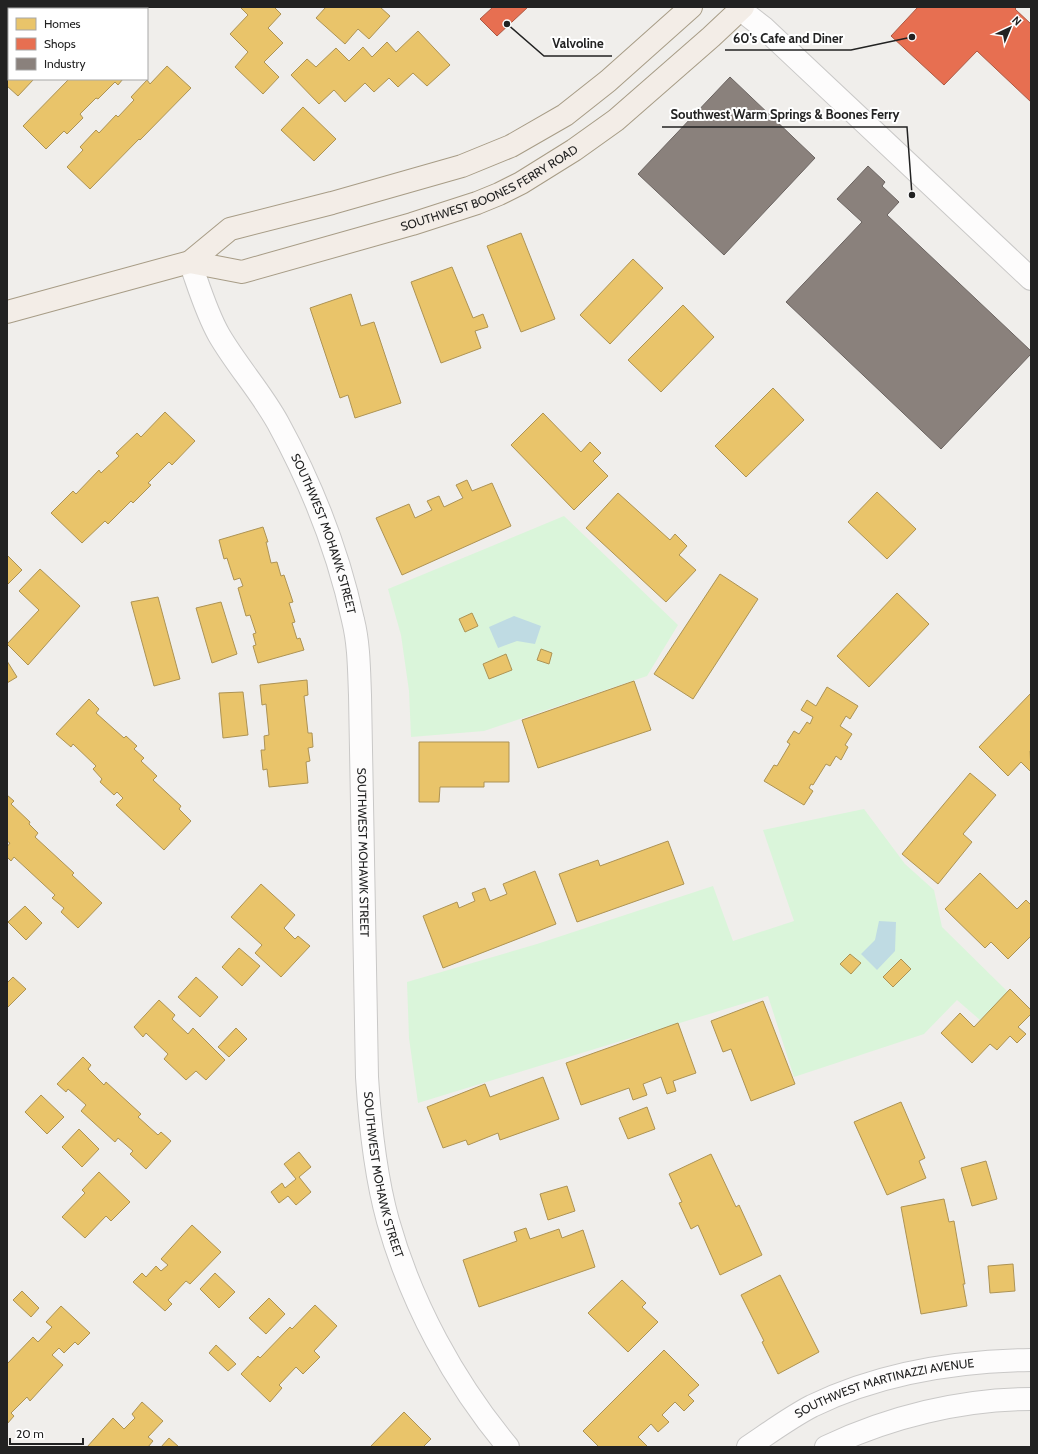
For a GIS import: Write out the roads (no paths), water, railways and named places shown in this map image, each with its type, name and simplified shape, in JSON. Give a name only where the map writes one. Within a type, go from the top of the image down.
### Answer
[{"type":"main road","name":"SOUTHWEST BOONES FERRY ROAD","points":[[7,312],[190,262],[230,229],[332,203],[462,166],[511,146],[565,115],[608,81],[691,7]]},
{"type":"main road","name":"SOUTHWEST BOONES FERRY ROAD","points":[[190,262],[242,272],[412,224],[477,203],[499,194],[574,150],[616,120],[711,36],[740,8]]},
{"type":"street","points":[[740,8],[764,28],[1031,279]]},
{"type":"street","name":"SOUTHWEST MOHAWK STREET","points":[[190,262],[204,301],[219,335],[278,423],[312,490],[326,526],[354,621],[360,695],[367,1077],[369,1115],[381,1190],[388,1220],[404,1271],[421,1308],[446,1358],[475,1402],[508,1447]]},
{"type":"street","name":"SOUTHWEST MARTINAZZI AVENUE","points":[[748,1447],[812,1406],[866,1385],[940,1367],[1004,1360],[1031,1360]]},
{"type":"street","points":[[826,1447],[877,1426],[923,1413],[968,1404],[1014,1399],[1031,1399]]},
{"type":"water","points":[[514,616],[541,626],[535,644],[517,641],[498,648],[489,627]]},
{"type":"water","points":[[879,921],[896,922],[895,951],[877,970],[861,954],[875,940]]},
{"type":"place","name":"Valvoline","points":[[507,24]]},
{"type":"place","name":"60's Cafe and Diner","points":[[912,37]]},
{"type":"place","name":"Southwest Warm Springs & Boones Ferry","points":[[912,195]]}]
